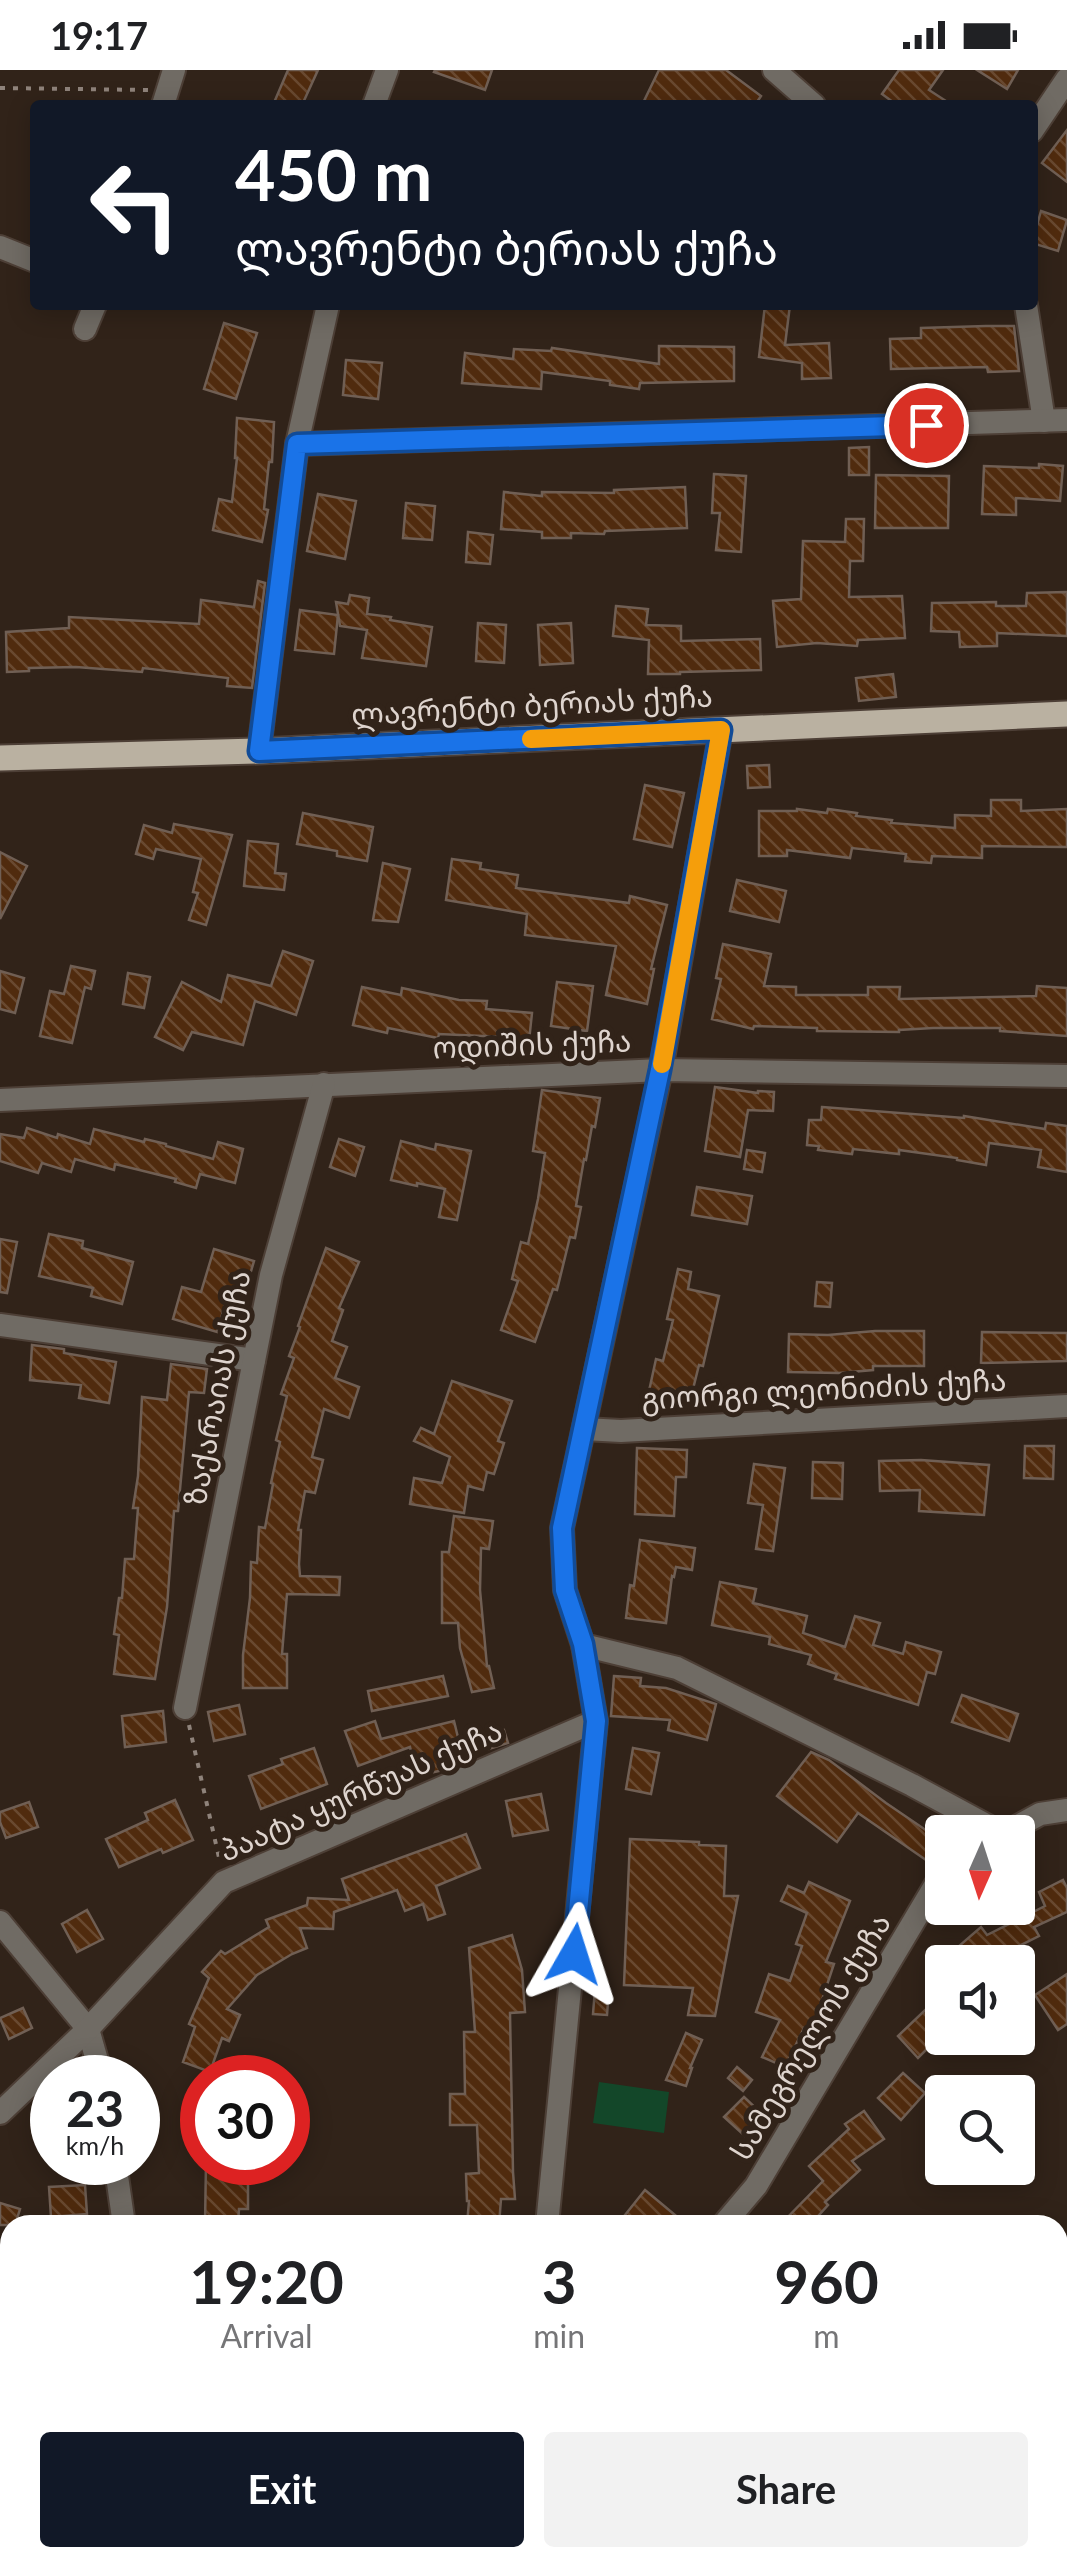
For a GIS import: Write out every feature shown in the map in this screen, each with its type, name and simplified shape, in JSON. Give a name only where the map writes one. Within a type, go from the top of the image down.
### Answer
[{"type":"main road","name":"ლავრენტი ბერიას ქუჩა","points":[[0,758],[259,751],[1067,714]]},
{"type":"street","points":[[376,100],[387,70]]},
{"type":"street","points":[[774,70],[808,100]]},
{"type":"street","points":[[1038,122],[1067,79]]},
{"type":"street","points":[[0,247],[30,259]]},
{"type":"street","points":[[86,329],[93,310]]},
{"type":"street","points":[[259,751],[297,444],[327,310]]},
{"type":"street","points":[[297,444],[1055,421],[1027,310]]},
{"type":"street","points":[[548,2215],[596,1721],[583,1644],[565,1590],[562,1528],[660,1070],[721,730]]},
{"type":"street","name":"ოდიშის ქუჩა","points":[[0,1100],[660,1070],[1067,1076]]},
{"type":"street","name":"ზაქარაიას ქუჩა","points":[[185,1708],[271,1275],[324,1084]]},
{"type":"street","points":[[0,1325],[254,1360]]},
{"type":"street","name":"გიორგი ლეონიძის ქუჩა","points":[[584,1429],[621,1431],[1067,1406]]},
{"type":"street","points":[[583,1644],[676,1668],[970,1815]]},
{"type":"street","name":"პაატა ყურწუას ქუჩა","points":[[0,2113],[88,2029],[224,1882],[596,1721]]},
{"type":"street","points":[[1035,1816],[1067,1810]]},
{"type":"street","name":"სამეგრელოს ქუჩა","points":[[731,2215],[756,2186],[925,1903]]},
{"type":"street","points":[[0,1922],[88,2029],[95,2055]]},
{"type":"street","points":[[118,2185],[123,2215]]},
{"type":"path","points":[[0,88],[168,88]]},
{"type":"path","points":[[185,1708],[224,1882]]},
{"type":"green space","points":[[599,2082],[669,2092],[664,2133],[593,2123]]},
{"type":"building","points":[[288,70],[318,70],[304,100],[275,100]]},
{"type":"building","points":[[435,70],[492,70],[485,90]]},
{"type":"building","points":[[659,70],[726,70],[761,96],[758,100],[644,100]]},
{"type":"building","points":[[899,70],[943,70],[929,90],[944,100],[890,100],[882,94]]},
{"type":"building","points":[[977,70],[1018,70],[1007,89]]},
{"type":"building","points":[[1067,130],[1067,182],[1042,163]]},
{"type":"building","points":[[1041,211],[1067,220],[1058,251],[1038,245]]},
{"type":"building","points":[[764,310],[789,310],[785,345],[829,343],[831,378],[802,379],[802,363],[759,357]]},
{"type":"building","points":[[224,323],[257,333],[236,399],[204,389]]},
{"type":"building","points":[[1014,326],[1019,371],[988,372],[987,367],[891,369],[890,339],[921,338],[921,328]]},
{"type":"building","points":[[659,346],[734,347],[734,381],[640,383],[639,389],[542,372],[541,389],[462,383],[465,353],[513,359],[514,349],[552,348],[659,364]]},
{"type":"building","points":[[346,360],[382,363],[378,399],[343,395]]},
{"type":"building","points":[[237,418],[274,422],[262,542],[213,530],[219,499],[232,502]]},
{"type":"building","points":[[869,447],[869,475],[849,475],[849,448]]},
{"type":"building","points":[[1039,464],[1063,466],[1060,501],[1016,498],[1016,515],[982,514],[984,466],[1039,468]]},
{"type":"building","points":[[714,474],[746,476],[741,552],[716,550],[720,513],[712,513]]},
{"type":"building","points":[[876,475],[949,476],[948,528],[875,528]]},
{"type":"building","points":[[685,487],[687,528],[571,533],[571,538],[542,538],[542,532],[501,529],[504,492],[542,496],[542,492],[614,493]]},
{"type":"building","points":[[318,494],[356,501],[345,559],[307,551]]},
{"type":"building","points":[[406,503],[435,506],[432,540],[403,538]]},
{"type":"building","points":[[846,519],[864,519],[863,561],[850,561],[849,597],[902,596],[905,638],[858,640],[857,646],[817,643],[777,647],[773,601],[801,599],[803,541],[845,542]]},
{"type":"building","points":[[468,532],[493,535],[490,564],[466,562]]},
{"type":"building","points":[[258,581],[265,583],[252,688],[227,686],[228,678],[143,668],[142,672],[76,667],[7,672],[6,632],[69,628],[69,617],[199,624],[201,600],[254,607]]},
{"type":"building","points":[[1067,592],[1067,636],[997,633],[997,646],[960,647],[959,632],[931,631],[932,603],[996,602],[996,606],[1026,606],[1027,593]]},
{"type":"building","points":[[350,595],[369,598],[367,614],[432,627],[426,666],[362,658],[367,630],[340,626],[336,602],[348,604]]},
{"type":"building","points":[[616,606],[648,609],[646,625],[681,626],[681,641],[760,639],[761,670],[648,674],[649,640],[613,636]]},
{"type":"building","points":[[300,610],[338,615],[334,654],[295,650]]},
{"type":"building","points":[[478,623],[506,625],[504,663],[476,661]]},
{"type":"building","points":[[571,623],[573,663],[540,665],[538,625]]},
{"type":"building","points":[[893,674],[896,697],[859,701],[856,678]]},
{"type":"building","points":[[769,765],[770,787],[748,788],[747,766]]},
{"type":"building","points":[[645,785],[684,793],[672,847],[634,839]]},
{"type":"building","points":[[991,800],[1021,800],[1021,811],[1067,809],[1067,847],[982,846],[982,858],[932,856],[931,863],[905,861],[906,854],[852,848],[850,858],[787,850],[787,856],[759,856],[759,811],[797,809],[827,813],[828,809],[892,820],[891,823],[955,828],[955,815],[991,816]]},
{"type":"building","points":[[303,813],[373,827],[367,861],[297,844]]},
{"type":"building","points":[[174,824],[232,835],[206,925],[189,920],[198,893],[193,892],[201,859],[156,849],[153,859],[136,854],[144,825],[172,833]]},
{"type":"building","points":[[248,841],[278,844],[275,873],[286,874],[284,890],[244,886]]},
{"type":"building","points":[[0,852],[27,866],[0,919]]},
{"type":"building","points":[[452,859],[481,863],[480,869],[518,875],[516,888],[629,903],[630,896],[667,905],[651,969],[647,1004],[606,995],[616,946],[525,935],[527,914],[446,900]]},
{"type":"building","points":[[383,863],[410,869],[398,922],[373,920]]},
{"type":"building","points":[[737,880],[786,891],[779,922],[730,911]]},
{"type":"building","points":[[723,944],[771,954],[764,986],[796,987],[796,995],[868,995],[868,987],[900,987],[899,999],[1036,996],[1037,986],[1067,988],[1067,1036],[1000,1028],[899,1032],[754,1026],[753,1029],[712,1019],[721,979],[716,978]]},
{"type":"building","points":[[283,951],[313,961],[296,1015],[255,1001],[243,1045],[192,1032],[183,1050],[155,1037],[182,982],[221,1002],[228,975],[271,986]]},
{"type":"building","points":[[71,966],[95,971],[91,989],[85,987],[72,1043],[40,1036],[50,991],[64,994]]},
{"type":"building","points":[[0,971],[24,978],[15,1013],[0,1009]]},
{"type":"building","points":[[128,973],[150,977],[144,1008],[123,1004]]},
{"type":"building","points":[[557,982],[593,986],[587,1031],[551,1026]]},
{"type":"building","points":[[362,987],[401,995],[402,988],[459,1000],[487,1001],[486,1009],[532,1013],[529,1041],[439,1034],[438,1038],[353,1025]]},
{"type":"building","points":[[715,1087],[774,1092],[773,1111],[748,1110],[740,1157],[705,1151]]},
{"type":"building","points":[[542,1090],[600,1098],[584,1159],[575,1238],[570,1237],[557,1290],[553,1289],[535,1342],[501,1330],[518,1281],[512,1279],[521,1242],[528,1244],[538,1199],[545,1153],[533,1151]]},
{"type":"building","points":[[822,1107],[964,1116],[1045,1129],[1046,1123],[1067,1126],[1067,1172],[1038,1167],[1041,1150],[989,1143],[986,1165],[899,1150],[899,1154],[853,1149],[852,1154],[818,1150],[819,1146],[807,1145],[809,1120],[821,1120]]},
{"type":"building","points":[[27,1128],[90,1144],[94,1129],[166,1144],[213,1159],[218,1142],[243,1149],[235,1183],[200,1174],[196,1188],[115,1164],[114,1170],[75,1159],[71,1172],[42,1163],[38,1173],[0,1161],[0,1134],[24,1138]]},
{"type":"building","points":[[339,1139],[364,1147],[355,1176],[330,1167]]},
{"type":"building","points":[[401,1141],[435,1150],[436,1144],[471,1151],[457,1220],[439,1217],[445,1189],[391,1180]]},
{"type":"building","points":[[747,1150],[765,1153],[762,1172],[744,1169]]},
{"type":"building","points":[[697,1187],[752,1196],[747,1224],[692,1215]]},
{"type":"building","points":[[49,1234],[83,1241],[82,1248],[133,1262],[122,1304],[91,1296],[93,1288],[39,1276]]},
{"type":"building","points":[[0,1239],[17,1242],[7,1293],[0,1292]]},
{"type":"building","points":[[326,1248],[359,1262],[339,1308],[343,1310],[332,1341],[347,1347],[335,1378],[359,1387],[349,1418],[324,1409],[312,1457],[323,1460],[315,1493],[305,1491],[298,1530],[299,1564],[300,1576],[340,1577],[339,1595],[287,1594],[282,1654],[287,1654],[287,1688],[243,1688],[251,1562],[257,1563],[259,1527],[265,1528],[273,1484],[280,1442],[276,1440],[287,1396],[281,1394],[294,1358],[289,1356],[298,1326]]},
{"type":"building","points":[[214,1249],[254,1261],[244,1295],[229,1291],[217,1332],[173,1319],[182,1287],[201,1292]]},
{"type":"building","points":[[678,1269],[691,1272],[688,1289],[719,1296],[703,1366],[699,1365],[690,1401],[649,1391],[656,1359],[663,1361],[673,1320],[667,1319]]},
{"type":"building","points":[[817,1282],[832,1283],[830,1307],[815,1306]]},
{"type":"building","points":[[924,1331],[924,1366],[873,1366],[873,1370],[839,1373],[788,1372],[789,1334]]},
{"type":"building","points":[[982,1332],[1067,1333],[1067,1361],[981,1363]]},
{"type":"building","points":[[32,1345],[116,1362],[109,1403],[79,1398],[81,1385],[30,1380]]},
{"type":"building","points":[[171,1364],[207,1369],[204,1393],[189,1392],[167,1607],[155,1679],[114,1674],[119,1635],[114,1634],[125,1559],[134,1559],[138,1508],[133,1508],[142,1397],[167,1400]]},
{"type":"building","points":[[452,1381],[512,1401],[498,1441],[504,1443],[494,1474],[487,1472],[483,1490],[468,1486],[464,1513],[410,1504],[414,1478],[442,1483],[450,1457],[414,1441],[421,1428],[434,1434]]},
{"type":"building","points":[[1025,1446],[1054,1446],[1053,1479],[1024,1478]]},
{"type":"building","points":[[637,1448],[687,1450],[686,1477],[676,1477],[674,1516],[635,1514]]},
{"type":"building","points":[[879,1461],[989,1465],[984,1515],[919,1511],[920,1490],[880,1491]]},
{"type":"building","points":[[813,1462],[843,1463],[842,1499],[812,1498]]},
{"type":"building","points":[[754,1464],[785,1468],[773,1551],[756,1549],[763,1505],[748,1503]]},
{"type":"building","points":[[454,1516],[493,1521],[489,1549],[481,1548],[480,1590],[487,1666],[494,1688],[472,1692],[460,1648],[458,1623],[442,1623],[442,1552],[449,1552]]},
{"type":"building","points":[[640,1540],[695,1548],[692,1570],[676,1567],[672,1576],[666,1623],[626,1618]]},
{"type":"building","points":[[720,1582],[756,1589],[753,1603],[807,1616],[803,1633],[845,1647],[855,1616],[880,1623],[873,1645],[903,1654],[906,1642],[941,1652],[935,1674],[927,1672],[918,1705],[835,1679],[837,1674],[808,1664],[811,1655],[769,1644],[770,1637],[712,1625]]},
{"type":"building","points":[[443,1676],[448,1696],[372,1711],[368,1691]]},
{"type":"building","points":[[614,1676],[641,1678],[640,1686],[666,1688],[716,1704],[707,1740],[668,1730],[670,1720],[611,1716]]},
{"type":"building","points":[[962,1695],[1018,1714],[1009,1741],[952,1722]]},
{"type":"building","points":[[239,1705],[245,1734],[214,1741],[208,1712]]},
{"type":"building","points":[[163,1711],[166,1742],[125,1747],[122,1716]]},
{"type":"building","points":[[375,1721],[381,1739],[454,1721],[462,1754],[440,1759],[443,1770],[417,1776],[410,1747],[358,1766],[345,1731]]},
{"type":"building","points":[[504,1730],[508,1743],[489,1749],[485,1735]]},
{"type":"building","points":[[314,1748],[327,1784],[261,1809],[249,1776]]},
{"type":"building","points":[[633,1748],[659,1753],[651,1794],[626,1789]]},
{"type":"building","points":[[811,1752],[829,1760],[925,1829],[925,1859],[858,1813],[837,1842],[777,1796]]},
{"type":"building","points":[[541,1794],[548,1830],[513,1836],[506,1801]]},
{"type":"building","points":[[175,1800],[193,1840],[119,1867],[106,1839],[148,1820],[145,1813]]},
{"type":"building","points":[[29,1802],[38,1827],[6,1838],[0,1812]]},
{"type":"building","points":[[466,1834],[480,1868],[436,1886],[445,1914],[428,1920],[423,1904],[405,1911],[397,1890],[334,1912],[333,1929],[300,1928],[307,1948],[257,1975],[227,2009],[240,2015],[229,2041],[222,2038],[216,2055],[185,2055],[195,2027],[189,2024],[209,1978],[202,1972],[221,1951],[225,1954],[269,1927],[266,1920],[307,1905],[308,1898],[349,1900],[342,1879]]},
{"type":"building","points":[[630,1839],[726,1846],[724,1896],[738,1896],[715,2016],[688,2015],[693,1988],[624,1985]]},
{"type":"building","points":[[1063,1880],[1067,1888],[1067,1912],[1034,1927],[1039,1936],[1021,1945],[960,1945],[981,1927],[987,1935],[1007,1925],[1035,1925],[1035,1911],[1045,1906],[1039,1892]]},
{"type":"building","points":[[809,1882],[850,1901],[826,1962],[834,1964],[812,2030],[804,2028],[785,2067],[762,2057],[780,2020],[756,2012],[769,1974],[790,1981],[802,1946],[796,1944],[807,1913],[781,1901],[788,1886],[804,1893]]},
{"type":"building","points":[[87,1910],[103,1939],[77,1952],[62,1924]]},
{"type":"building","points":[[512,1935],[522,1970],[525,2012],[510,2013],[515,2199],[501,2199],[500,2215],[468,2215],[466,2174],[479,2173],[477,2125],[450,2125],[450,2094],[465,2094],[464,2032],[475,2032],[469,1948]]},
{"type":"building","points":[[1067,1974],[1067,2024],[1058,2030],[1035,1995]]},
{"type":"building","points":[[595,1989],[609,1990],[607,2015],[593,2014]]},
{"type":"building","points":[[23,2008],[32,2028],[9,2039],[0,2018]]},
{"type":"building","points":[[925,2010],[925,2051],[918,2058],[898,2036]]},
{"type":"building","points":[[686,2033],[702,2040],[686,2086],[666,2080]]},
{"type":"building","points":[[737,2067],[752,2080],[743,2091],[728,2078]]},
{"type":"building","points":[[903,2073],[925,2093],[901,2120],[878,2098]]},
{"type":"building","points":[[744,2097],[764,2116],[745,2136],[724,2117]]},
{"type":"building","points":[[864,2111],[884,2139],[852,2161],[860,2170],[825,2202],[828,2205],[819,2215],[790,2215],[823,2181],[809,2166],[849,2129],[845,2124]]},
{"type":"building","points":[[85,2185],[87,2214],[51,2215],[49,2187]]},
{"type":"building","points":[[206,2185],[248,2185],[248,2209],[239,2209],[239,2215],[205,2215]]},
{"type":"building","points":[[645,2190],[675,2215],[625,2215]]},
{"type":"building","points":[[0,2203],[20,2209],[18,2215],[0,2215]]},
{"type":"slow traffic","points":[[531,739],[721,730],[662,1064]]},
{"type":"route","points":[[574,1954],[596,1721],[583,1644],[565,1590],[562,1528],[660,1070],[721,730],[259,751],[297,444],[926,425]]}]
